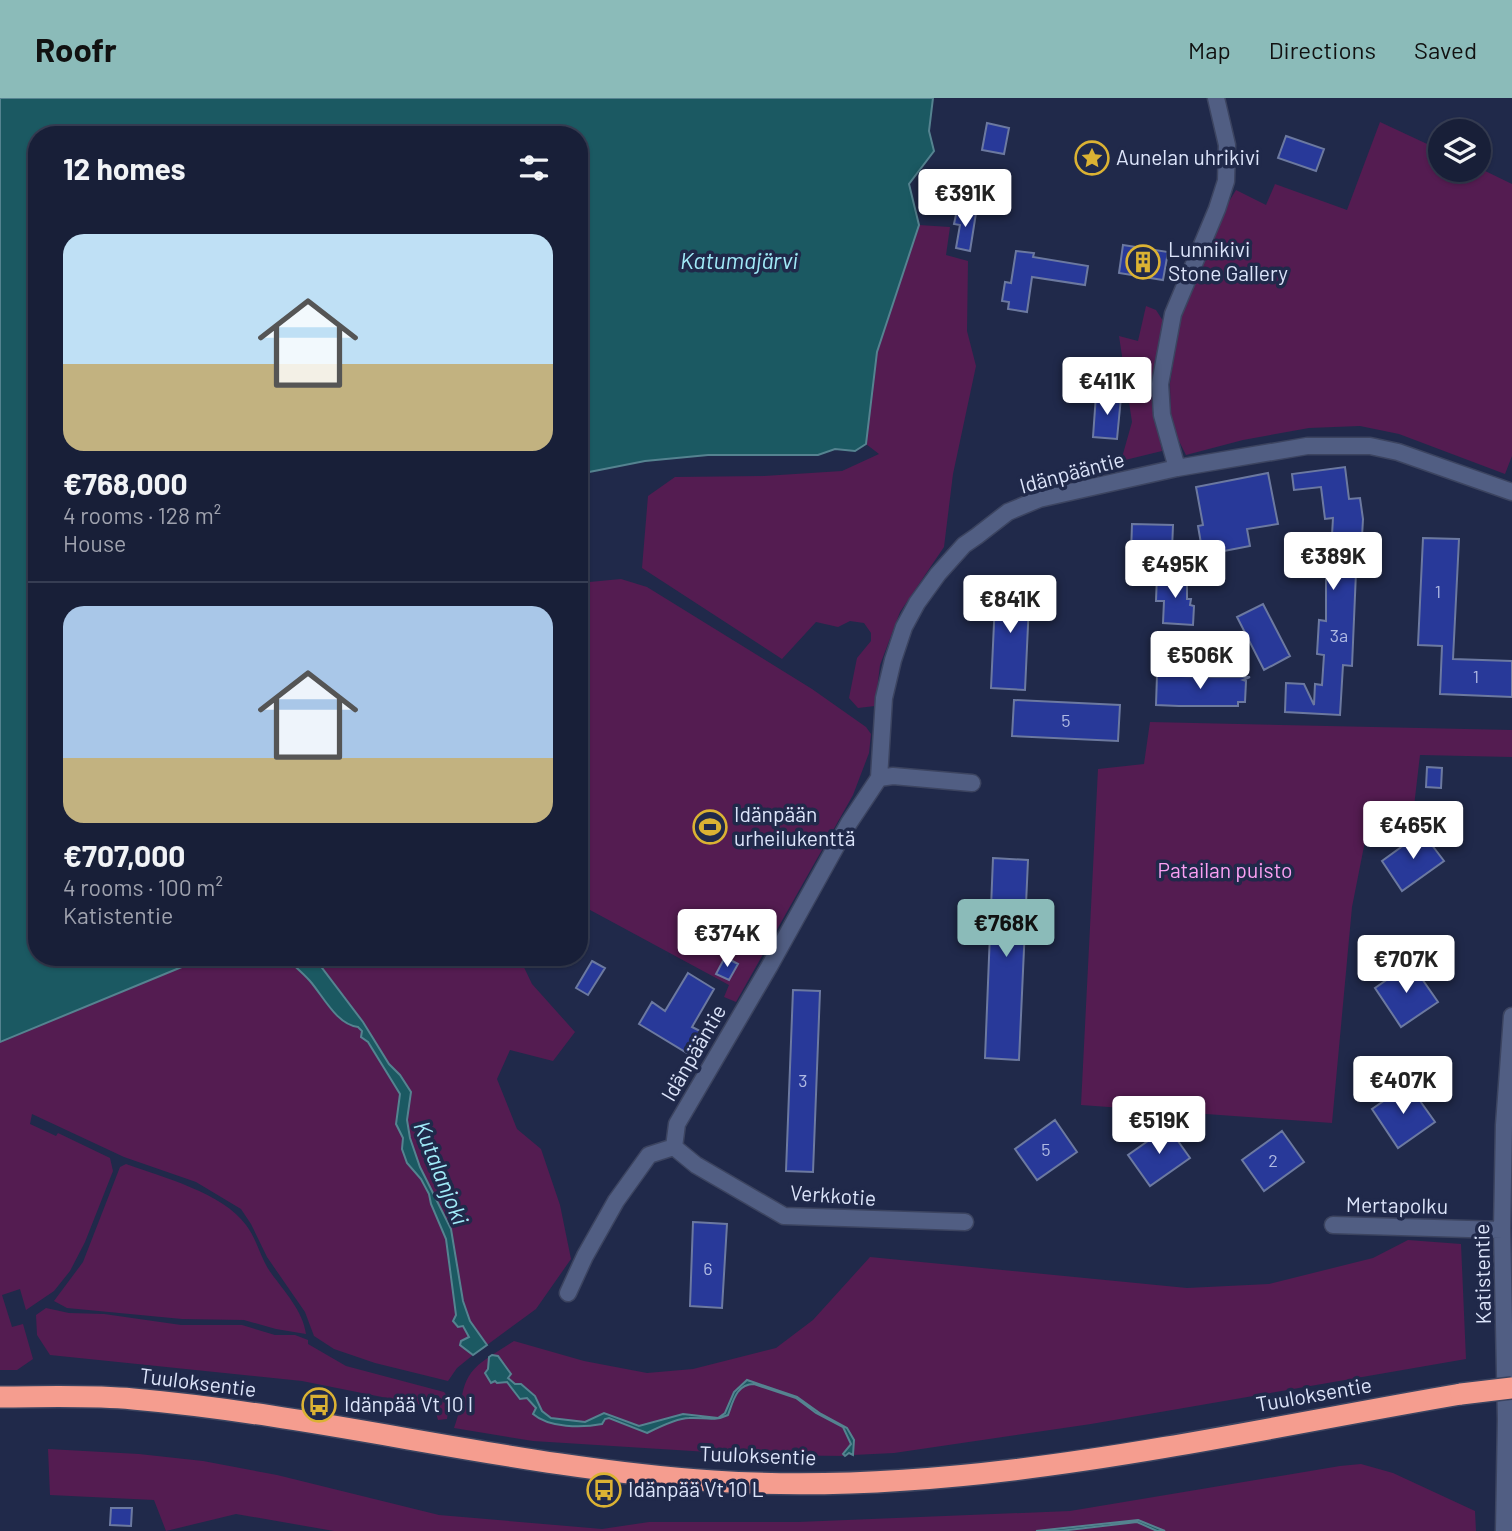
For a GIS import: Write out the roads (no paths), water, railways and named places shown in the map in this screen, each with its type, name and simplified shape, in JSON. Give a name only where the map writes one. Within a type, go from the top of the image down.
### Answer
[{"type":"highway","name":"Tuuloksentie","points":[[0,1397],[131,1399],[312,1422],[542,1462],[713,1481],[794,1483],[880,1482],[981,1475],[1132,1453],[1461,1394],[1512,1388]]},
{"type":"street","points":[[1177,468],[1162,415],[1160,384],[1172,314],[1217,209],[1226,181],[1227,145],[1216,98]]},
{"type":"street","name":"Idänpääntie","points":[[674,1147],[677,1124],[849,823],[879,778],[884,698],[904,627],[931,583],[964,545],[1008,512],[1039,499],[1177,468],[1307,446],[1370,446],[1398,452],[1511,489]]},
{"type":"street","points":[[879,778],[893,776],[972,783]]},
{"type":"street","name":"Katistentie","points":[[1504,1531],[1506,1419],[1502,1230],[1504,1125],[1512,1016]]},
{"type":"street","points":[[568,1293],[616,1201],[649,1156],[674,1147]]},
{"type":"street","name":"Verkkotie","points":[[674,1147],[696,1165],[784,1216],[965,1222]]},
{"type":"street","name":"Mertapolku","points":[[1333,1225],[1502,1230]]},
{"type":"water","name":"Katumajärvi","points":[[0,98],[933,98],[929,131],[934,151],[909,184],[919,225],[877,352],[866,444],[855,451],[835,449],[818,455],[708,455],[645,461],[588,472],[588,126],[28,126],[28,966],[184,966],[0,1042]]},
{"type":"water","points":[[294,966],[321,966],[411,1092],[407,1120],[410,1138],[420,1167],[451,1229],[463,1301],[470,1321],[487,1345],[473,1355],[460,1345],[461,1341],[469,1337],[463,1326],[458,1327],[453,1321],[456,1315],[446,1239],[429,1194],[421,1179],[407,1163],[402,1149],[403,1138],[396,1124],[400,1094],[368,1042],[361,1037],[362,1031],[337,1016],[310,981]]},
{"type":"water","points":[[498,1356],[511,1374],[508,1378],[515,1384],[521,1384],[535,1396],[542,1411],[551,1418],[585,1422],[604,1413],[639,1426],[683,1414],[718,1418],[684,1418],[647,1433],[609,1418],[602,1424],[566,1426],[548,1422],[533,1414],[536,1408],[527,1398],[520,1399],[507,1382],[491,1383],[485,1373],[489,1357]]},
{"type":"water","points":[[747,1380],[797,1397],[847,1428],[854,1440],[853,1455],[843,1454],[851,1444],[843,1427],[816,1413],[796,1398],[754,1384],[739,1390],[728,1415],[718,1418],[725,1413],[734,1392]]},
{"type":"water","points":[[1138,1520],[1165,1531],[1157,1531],[1137,1522],[1060,1531],[1036,1531]]},
{"type":"place","name":"Aunelan uhrikivi","points":[[1092,158]]},
{"type":"place","name":"Lunnikivi Stone Gallery","points":[[1143,262]]},
{"type":"place","name":"Idänpään urheilukenttä","points":[[710,827]]},
{"type":"place","name":"Idänpää Vt 10 I","points":[[319,1405]]},
{"type":"place","name":"Idänpää Vt 10 L","points":[[604,1490]]},
{"type":"park label","name":"Patailan puisto","points":[[1225,871]]},
{"type":"water label","name":"Kutalanjoki","points":[[441,1173]]}]
